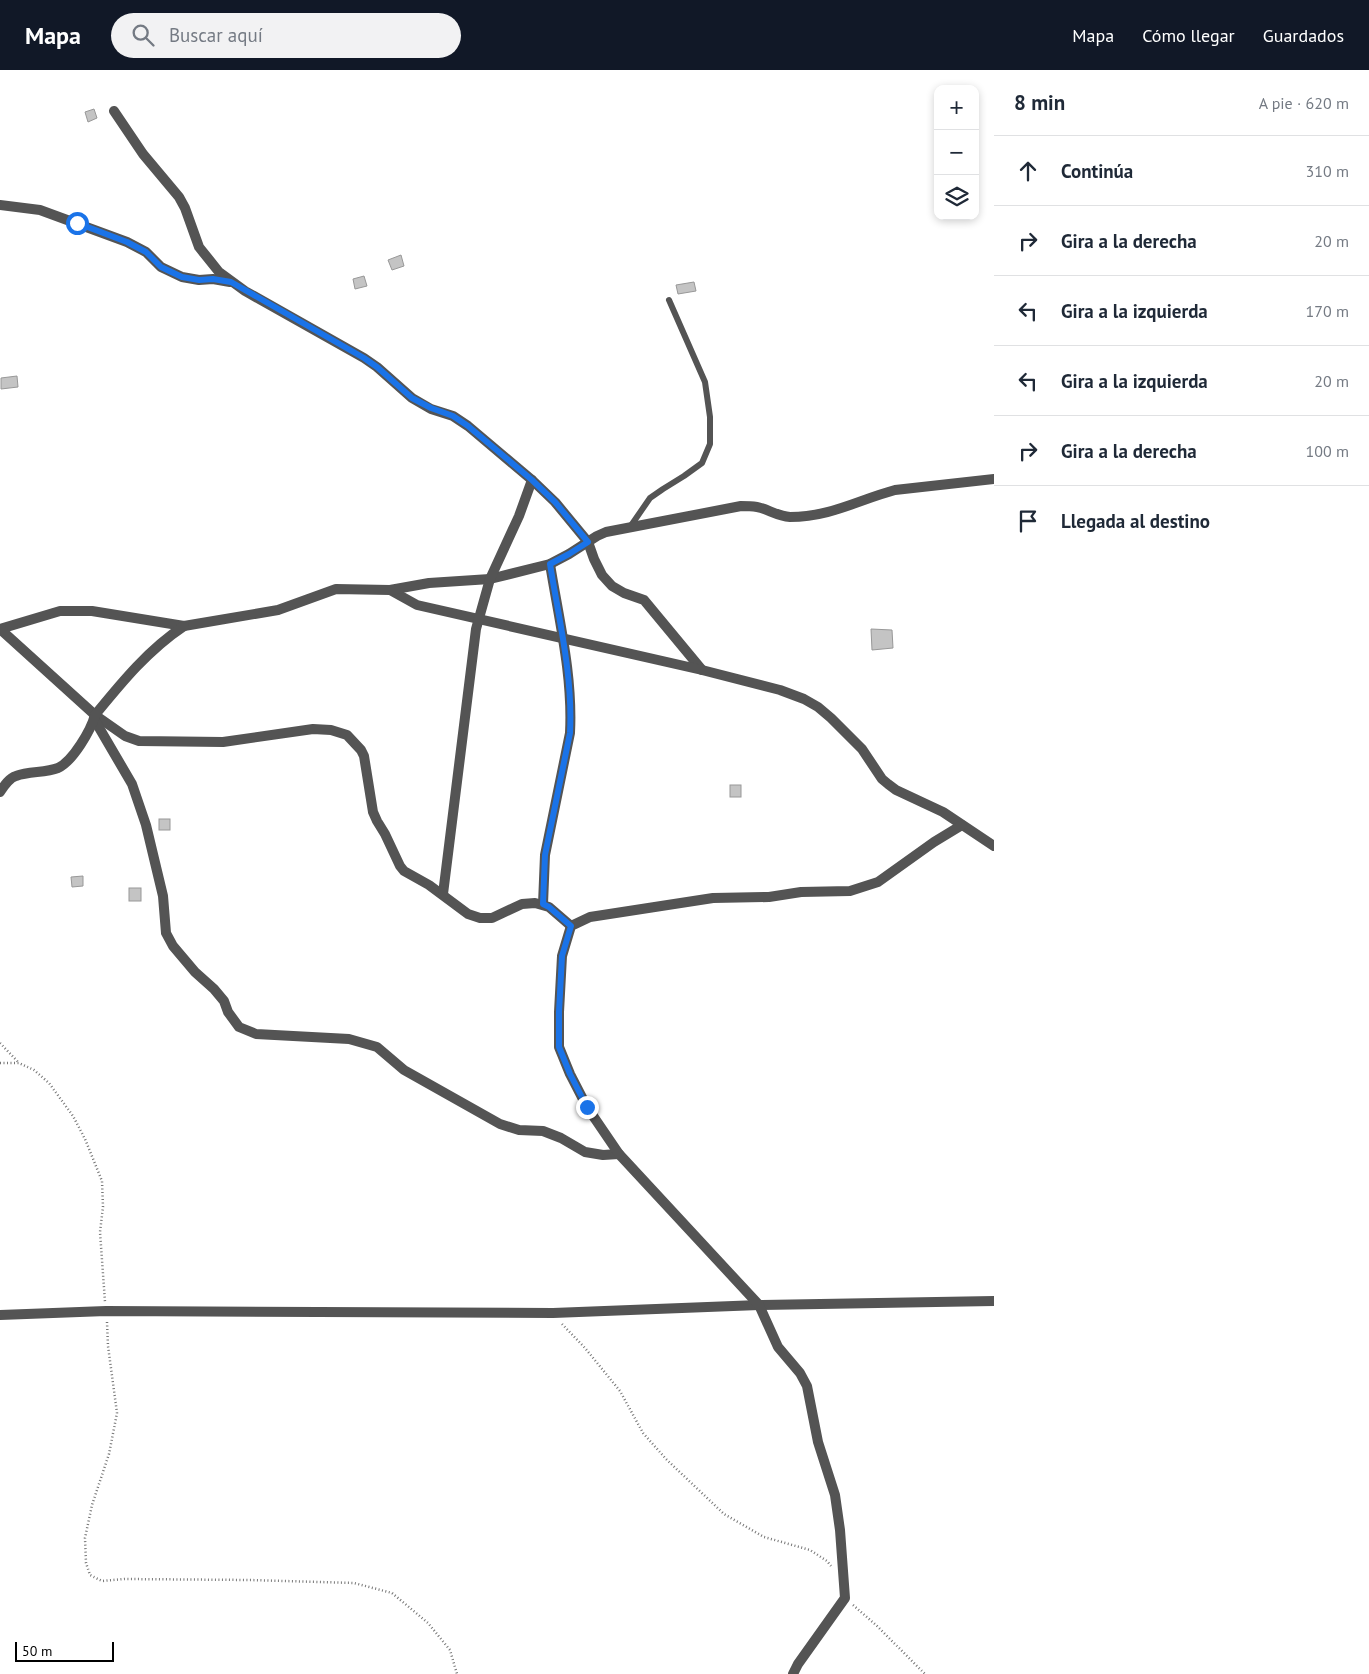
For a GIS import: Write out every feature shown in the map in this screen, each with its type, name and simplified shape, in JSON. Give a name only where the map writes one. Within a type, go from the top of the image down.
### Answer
[{"type":"street","points":[[114,111],[143,154],[178,197],[185,208],[199,246],[219,272],[231,282],[364,358],[412,398],[431,408],[453,416],[468,426],[555,502],[588,542],[602,575],[612,586],[624,593],[644,600],[702,670]]},
{"type":"street","points":[[0,206],[40,210],[127,242],[146,252],[161,267],[182,277],[231,282]]},
{"type":"street","points":[[0,629],[60,611],[92,611],[184,626],[278,610],[336,589],[390,590],[429,583],[490,579],[550,564],[606,532],[741,506],[757,507],[782,516],[811,515],[840,510],[895,490],[994,479]]},
{"type":"street","points":[[443,894],[478,619],[490,579],[532,480]]},
{"type":"street","points":[[543,904],[545,855],[570,733],[570,699],[564,640],[559,622],[550,564]]},
{"type":"street","points":[[390,590],[417,605],[702,670],[780,690],[804,699],[818,707],[862,749],[882,779],[888,784],[896,790],[943,812],[994,846]]},
{"type":"street","points":[[0,792],[8,781],[15,776],[57,768],[70,759],[95,717],[135,667],[166,638],[184,626]]},
{"type":"street","points":[[0,629],[95,717],[125,736],[139,741],[223,742],[313,729],[331,730],[347,735],[364,756],[373,812],[404,871],[443,894],[468,914],[480,918],[498,916],[522,904],[535,903],[549,907],[571,926]]},
{"type":"street","points":[[95,717],[132,784],[146,826],[164,896],[166,933],[173,946],[195,972],[224,1001],[228,1012],[239,1027],[256,1034],[349,1039],[377,1047],[404,1070],[500,1124],[519,1130],[543,1131],[561,1138],[585,1152],[603,1155],[619,1154]]},
{"type":"street","points":[[793,1674],[798,1664],[845,1598],[840,1530],[835,1495],[818,1442],[807,1386],[800,1373],[778,1347],[760,1305],[619,1154],[587,1107],[559,1047],[562,956],[571,926],[590,917],[713,898],[769,897],[801,892],[850,891],[878,882],[934,842],[962,825]]},
{"type":"street","points":[[0,1316],[106,1311],[553,1313],[760,1305],[994,1301]]},
{"type":"lane","points":[[629,528],[650,498],[702,463],[710,444],[710,417],[705,382],[669,300]]},
{"type":"path","points":[[0,1043],[19,1063],[34,1070],[49,1083],[60,1097],[85,1139],[102,1181],[100,1232],[108,1346],[117,1413],[109,1454],[92,1506],[85,1538],[86,1563],[90,1576],[102,1581],[133,1579],[354,1583],[392,1593],[428,1623],[450,1650],[457,1674]]},
{"type":"path","points":[[0,1063],[19,1063]]},
{"type":"path","points":[[553,1313],[620,1390],[643,1433],[666,1459],[724,1514],[764,1537],[810,1550],[828,1561],[833,1568]]},
{"type":"path","points":[[845,1598],[876,1625],[925,1674]]},
{"type":"building","points":[[94,109],[97,118],[88,122],[85,112]]},
{"type":"building","points":[[401,255],[404,266],[392,270],[388,260]]},
{"type":"building","points":[[364,276],[367,286],[355,289],[353,279]]},
{"type":"building","points":[[694,282],[696,291],[678,294],[676,285]]},
{"type":"building","points":[[17,376],[18,387],[1,389],[1,378]]},
{"type":"building","points":[[871,629],[892,630],[893,648],[872,650]]},
{"type":"building","points":[[730,785],[741,785],[741,797],[730,797]]},
{"type":"building","points":[[159,819],[170,819],[170,830],[159,830]]},
{"type":"building","points":[[83,876],[83,886],[72,887],[71,877]]},
{"type":"building","points":[[129,888],[141,888],[141,901],[129,901]]},
{"type":"route","points":[[77,223],[127,242],[146,252],[161,267],[182,277],[231,282],[364,358],[412,398],[431,408],[453,416],[468,426],[555,502],[588,542],[550,564],[559,622],[564,640],[571,713],[570,733],[545,855],[543,883],[543,904],[571,926],[562,956],[559,1047],[587,1107]]}]
